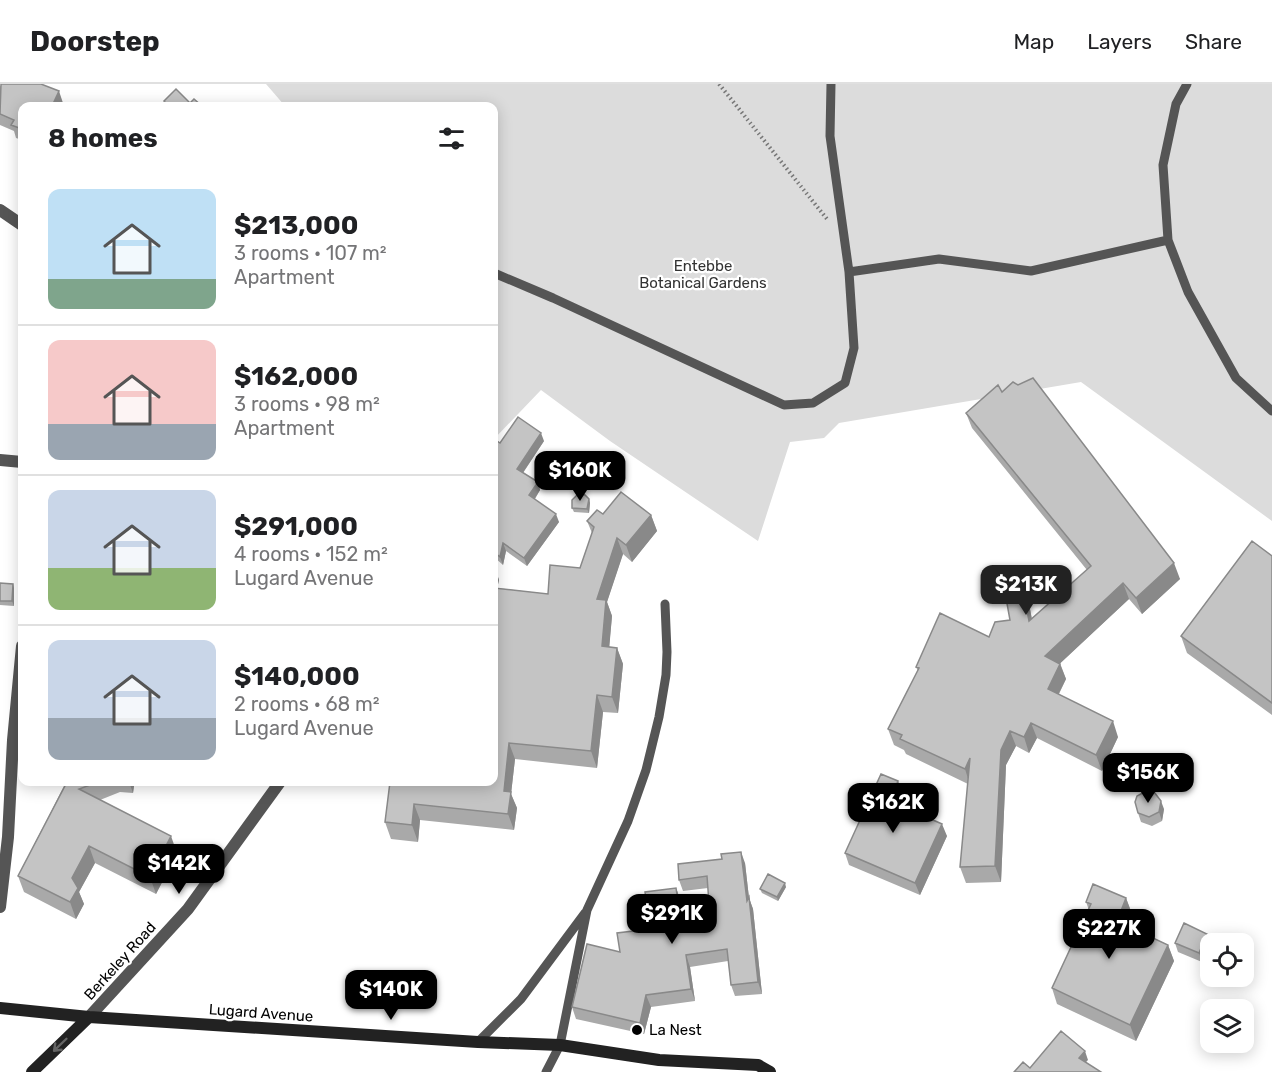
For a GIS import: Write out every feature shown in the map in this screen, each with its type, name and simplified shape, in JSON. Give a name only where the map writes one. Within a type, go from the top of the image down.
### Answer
[{"type":"street","points":[[0,210],[18,222]]},
{"type":"street","points":[[0,460],[18,462]]},
{"type":"street","points":[[0,907],[8,837],[18,688]]},
{"type":"street","name":"Berkeley Road","points":[[89,1017],[188,909],[277,786]]},
{"type":"street","name":"Lugard Avenue","points":[[0,1008],[89,1017],[478,1042],[560,1045],[659,1060],[758,1065],[770,1072]]},
{"type":"street","points":[[32,1072],[89,1017]]},
{"type":"lane","points":[[498,275],[784,405],[813,403],[845,383],[854,348],[849,272],[830,136],[831,84]]},
{"type":"lane","points":[[1187,84],[1176,104],[1163,165],[1168,240],[1188,292],[1236,378],[1272,411]]},
{"type":"lane","points":[[849,272],[939,259],[1031,271],[1168,240]]},
{"type":"lane","points":[[478,1042],[521,999],[587,910],[627,820],[648,759],[659,717],[666,675],[665,604]]},
{"type":"lane","points":[[546,1072],[560,1045],[587,910]]},
{"type":"path","points":[[718,84],[845,243]]},
{"type":"green space","name":"Entebbe Botanical Gardens","points":[[266,84],[1272,84],[1272,521],[1081,382],[839,423],[824,438],[790,442],[758,541],[610,441],[541,390],[498,435],[498,102],[282,102]]},
{"type":"building","points":[[1,84],[41,84],[59,91],[54,102],[18,102],[18,128],[11,125],[14,120],[0,114]]},
{"type":"building","points":[[176,89],[189,102],[165,102]]},
{"type":"building","points":[[1033,378],[1174,563],[1136,598],[1123,583],[1045,656],[1060,664],[1048,689],[1113,721],[1096,755],[1031,723],[1024,737],[1010,731],[1001,750],[995,866],[960,867],[970,758],[965,769],[900,739],[902,735],[888,729],[919,668],[916,667],[940,613],[989,637],[995,622],[1010,620],[1004,587],[1022,584],[1029,621],[1091,566],[966,413],[998,385],[1002,392],[1013,382],[1018,385]]},
{"type":"building","points":[[518,417],[541,433],[517,469],[538,482],[529,495],[556,514],[524,558],[503,543],[500,557],[498,555],[498,442],[500,443]]},
{"type":"building","points":[[621,492],[651,515],[626,545],[617,538],[597,599],[606,600],[602,646],[617,648],[612,697],[597,695],[591,751],[509,743],[504,791],[511,792],[508,814],[414,804],[412,825],[385,822],[390,786],[498,786],[498,588],[548,594],[550,565],[580,568],[594,527],[587,521],[597,510],[603,514]]},
{"type":"building","points":[[579,493],[589,499],[587,509],[572,508],[572,500]]},
{"type":"building","points":[[1252,541],[1272,556],[1272,703],[1181,636]]},
{"type":"building","points":[[0,583],[13,584],[12,601],[0,601]]},
{"type":"building","points":[[881,774],[898,781],[892,796],[910,804],[908,809],[942,824],[915,883],[845,853]]},
{"type":"building","points":[[65,786],[87,786],[79,789],[171,836],[150,877],[89,846],[72,878],[78,888],[70,902],[18,876]]},
{"type":"building","points":[[1148,790],[1154,792],[1161,801],[1159,812],[1149,817],[1138,813],[1135,802],[1137,796]]},
{"type":"building","points":[[741,852],[747,901],[749,897],[758,982],[731,985],[727,949],[686,955],[691,989],[646,995],[640,1023],[572,1007],[587,944],[620,952],[617,933],[650,929],[645,892],[676,888],[681,921],[710,917],[707,876],[679,880],[678,864],[722,859],[721,854]]},
{"type":"building","points":[[768,874],[785,883],[777,897],[760,889]]},
{"type":"building","points":[[1093,884],[1126,898],[1117,921],[1168,945],[1130,1025],[1052,988],[1091,904],[1086,902]]},
{"type":"building","points":[[1184,923],[1205,933],[1200,933],[1199,953],[1175,943]]},
{"type":"building","points":[[1061,1031],[1085,1051],[1079,1058],[1101,1072],[1014,1072],[1023,1062],[1030,1068]]},
{"type":"place","name":"La Nest","points":[[637,1030]]}]
